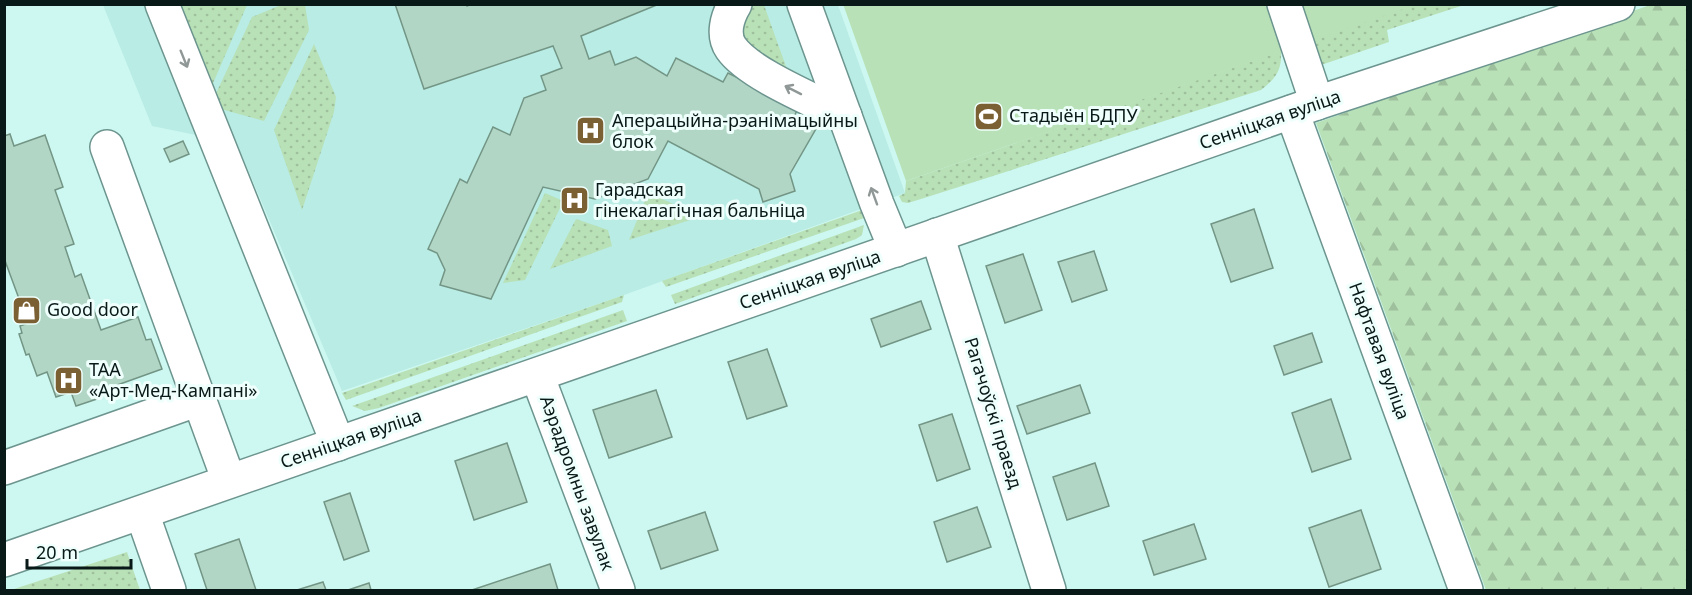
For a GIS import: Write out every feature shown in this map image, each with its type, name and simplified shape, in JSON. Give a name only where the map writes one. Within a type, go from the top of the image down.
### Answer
[{"type":"street","points":[[162,4],[338,444]]},
{"type":"street","points":[[735,4],[727,20],[730,47],[750,67],[845,116]]},
{"type":"street","points":[[804,4],[896,250]]},
{"type":"street","name":"Сенніцкая вуліца","points":[[4,560],[1304,108],[1618,4]]},
{"type":"street","name":"Нафтавая вуліца","points":[[1278,8],[1304,108],[1466,591]]},
{"type":"street","points":[[107,147],[229,482]]},
{"type":"street","name":"Рагачоўскі праезд","points":[[937,235],[1049,591]]},
{"type":"street","name":"Аэрадромны завулак","points":[[537,375],[618,591]]},
{"type":"street","points":[[4,468],[199,399]]},
{"type":"street","points":[[142,513],[169,591]]},
{"type":"shaded area","name":"Гарадская гінекалагічная бальніца","points":[[103,5],[838,5],[905,193],[624,295],[342,391],[228,123],[196,135],[152,126]]},
{"type":"green space","points":[[206,4],[207,6],[212,4],[247,5],[207,97],[172,5]]},
{"type":"green space","name":"Стадыён БДПУ","points":[[843,4],[1415,5],[906,181]]},
{"type":"green space","points":[[281,5],[305,5],[309,30],[264,121],[210,106],[252,17]]},
{"type":"green space","points":[[748,5],[764,5],[789,75],[743,45],[739,15]]},
{"type":"green space","points":[[1298,5],[1464,5],[1387,30],[1389,42],[1321,65]]},
{"type":"green space","points":[[1650,5],[1687,5],[1687,590],[1486,590],[1316,123]]},
{"type":"green space","points":[[314,44],[336,97],[334,112],[302,210],[274,130]]},
{"type":"green space","points":[[1281,51],[1277,74],[1261,90],[908,203],[902,202],[899,196],[905,193],[906,181]]},
{"type":"green space","points":[[545,193],[561,200],[562,204],[525,280],[503,283]]},
{"type":"green space","points":[[648,193],[701,216],[702,216],[629,240]]},
{"type":"green space","points":[[865,209],[867,217],[666,287],[662,281]]},
{"type":"green space","points":[[576,219],[608,230],[612,246],[550,269]]},
{"type":"green space","points":[[864,225],[862,235],[856,239],[675,304],[671,295]]},
{"type":"green space","points":[[624,295],[622,302],[346,400],[342,393]]},
{"type":"green space","points":[[623,310],[627,321],[379,408],[365,411],[352,406]]},
{"type":"green space","points":[[127,552],[140,590],[11,590]]},
{"type":"building","points":[[395,4],[466,4],[467,6],[472,4],[659,4],[581,36],[589,59],[610,51],[615,65],[636,57],[667,76],[676,58],[723,82],[728,73],[798,108],[794,117],[817,127],[790,174],[795,191],[763,202],[759,189],[668,141],[648,179],[595,199],[543,187],[491,299],[440,285],[445,270],[437,253],[428,249],[460,179],[467,183],[493,127],[510,135],[524,98],[546,90],[541,76],[562,68],[553,46],[424,89]]},
{"type":"building","points":[[10,134],[14,146],[45,135],[63,187],[55,190],[74,244],[65,247],[75,277],[81,274],[101,330],[138,317],[146,340],[151,339],[162,369],[95,393],[97,399],[76,406],[71,392],[56,397],[47,372],[37,376],[29,354],[26,355],[19,334],[22,333],[20,326],[28,323],[4,258],[4,136]]},
{"type":"building","points":[[183,141],[189,154],[170,162],[164,149]]},
{"type":"building","points":[[1254,209],[1273,268],[1231,282],[1211,224]]},
{"type":"building","points":[[1094,251],[1107,290],[1072,302],[1058,262]]},
{"type":"building","points":[[1023,254],[1042,310],[1005,323],[986,266]]},
{"type":"building","points":[[921,301],[931,329],[881,347],[871,319]]},
{"type":"building","points":[[1312,333],[1322,362],[1284,375],[1274,346]]},
{"type":"building","points":[[767,349],[787,406],[747,419],[728,362]]},
{"type":"building","points":[[1080,385],[1090,413],[1027,434],[1017,406]]},
{"type":"building","points":[[656,390],[672,437],[609,458],[593,410]]},
{"type":"building","points":[[1331,399],[1351,459],[1312,472],[1292,413]]},
{"type":"building","points":[[952,414],[970,469],[937,481],[919,425]]},
{"type":"building","points":[[507,443],[527,502],[474,520],[455,461]]},
{"type":"building","points":[[1095,463],[1109,506],[1067,520],[1053,477]]},
{"type":"building","points":[[350,493],[369,551],[344,560],[324,502]]},
{"type":"building","points":[[977,507],[991,547],[947,562],[934,522]]},
{"type":"building","points":[[1361,510],[1381,569],[1329,587],[1309,528]]},
{"type":"building","points":[[705,512],[718,550],[661,569],[648,531]]},
{"type":"building","points":[[1194,524],[1206,559],[1154,575],[1143,541]]},
{"type":"building","points":[[239,539],[256,590],[207,590],[195,554]]},
{"type":"building","points":[[550,564],[558,590],[472,590]]},
{"type":"building","points":[[323,582],[326,590],[297,590]]},
{"type":"building","points":[[369,583],[371,590],[348,590]]},
{"type":"place","name":"Стадыён БДПУ","points":[[988,116]]},
{"type":"place","name":"Аперацыйна-рэанімацыйны блок","points":[[591,131]]},
{"type":"place","name":"Гарадская гінекалагічная бальніца","points":[[574,200]]},
{"type":"place","name":"Good door","points":[[26,310]]},
{"type":"place","name":"ТАА «Арт-Мед-Кампані»","points":[[68,380]]}]
